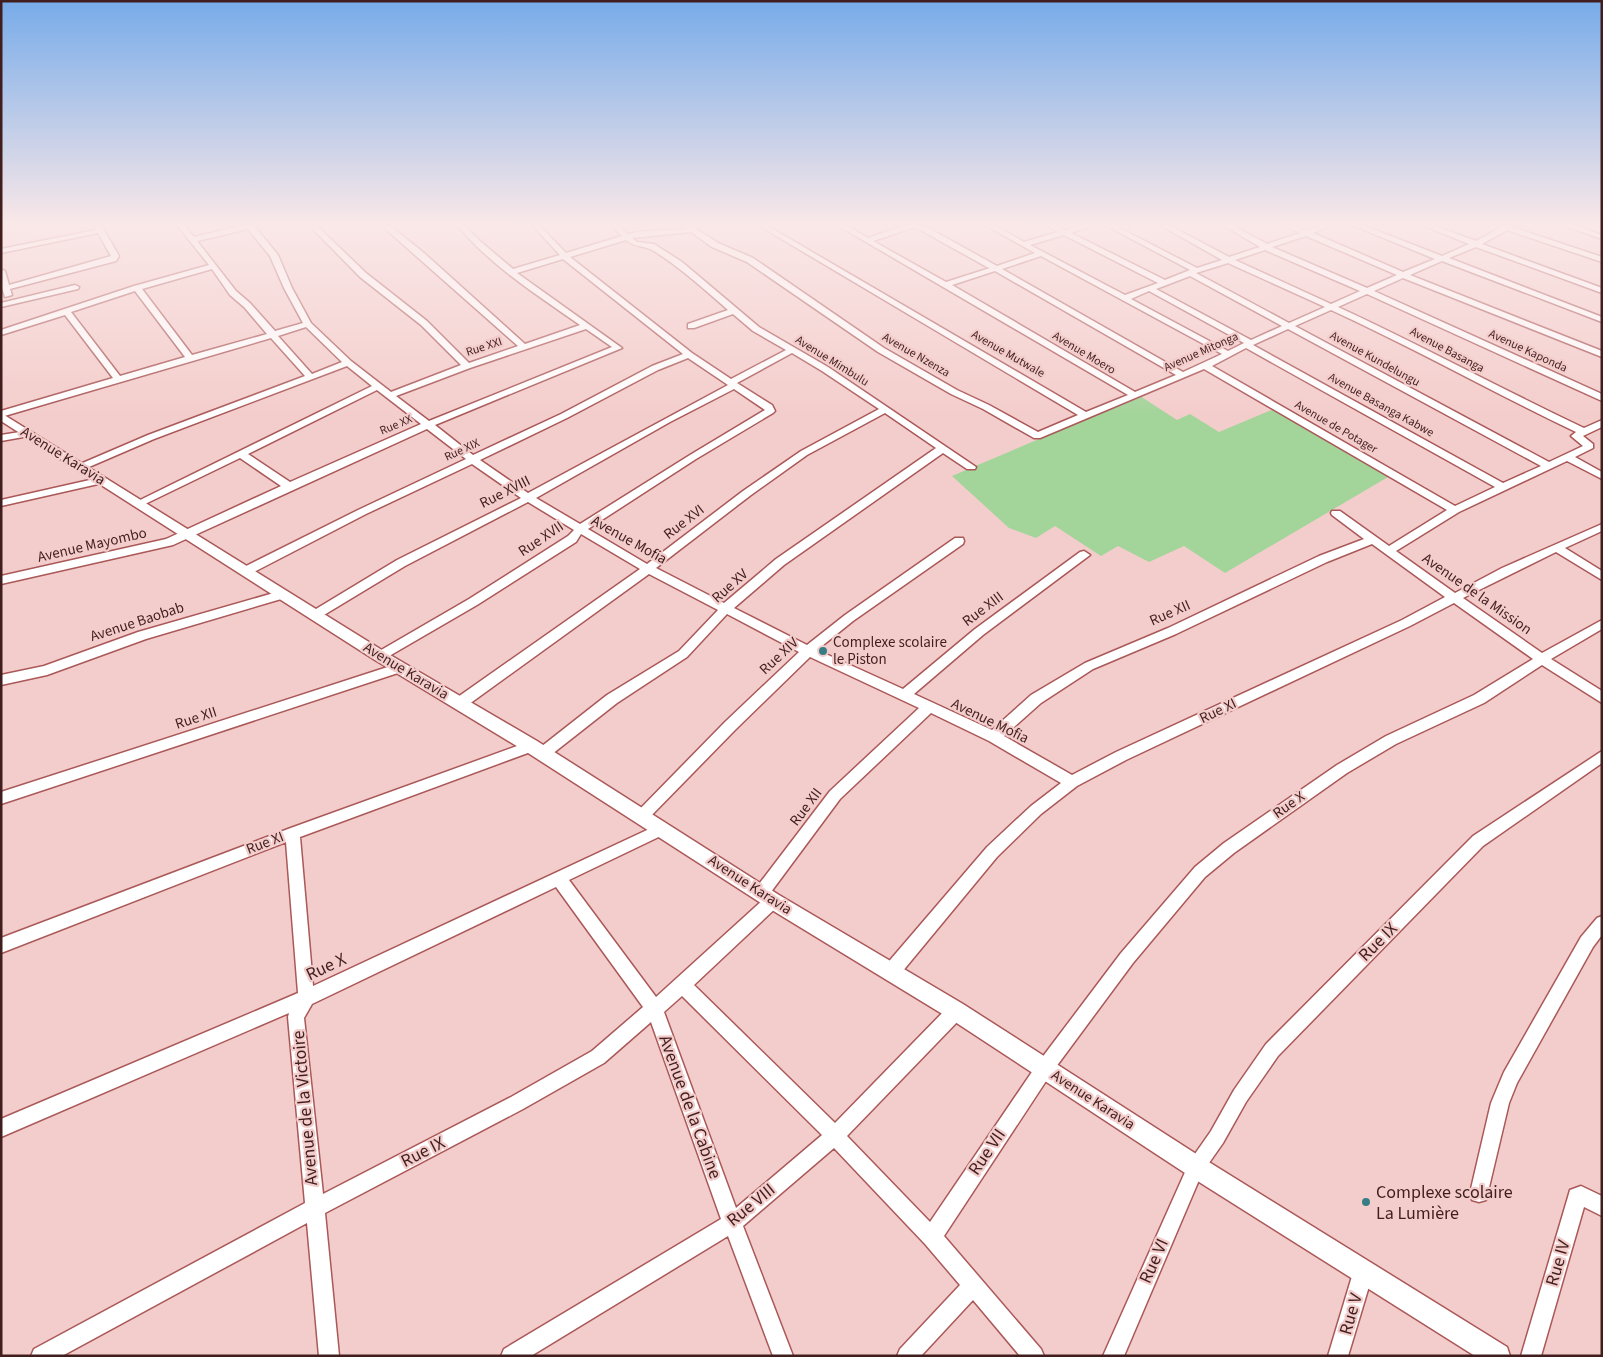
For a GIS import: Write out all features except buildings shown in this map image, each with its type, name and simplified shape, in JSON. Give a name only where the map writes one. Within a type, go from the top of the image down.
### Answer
[{"type":"street","points":[[6,288],[6,304],[70,288]]},
{"type":"street","points":[[1,333],[136,288]]},
{"type":"street","points":[[137,288],[190,358]]},
{"type":"street","points":[[230,288],[310,377]]},
{"type":"street","name":"Avenue Mofia","points":[[288,288],[308,324],[348,363],[472,459],[528,498],[579,530],[648,569],[808,651],[994,737],[1072,782]]},
{"type":"street","points":[[382,288],[424,323],[467,366]]},
{"type":"street","points":[[458,288],[525,348]]},
{"type":"street","points":[[534,288],[587,326]]},
{"type":"street","points":[[605,288],[689,354],[733,384]]},
{"type":"street","name":"Avenue Mimbulu","points":[[707,288],[756,329],[825,369],[971,467]]},
{"type":"street","name":"Avenue Nzenza","points":[[791,288],[881,350],[954,392],[1037,436]]},
{"type":"street","name":"Avenue Mutwale","points":[[867,288],[1036,385],[1086,416]]},
{"type":"street","name":"Avenue Moero","points":[[951,288],[1134,395]]},
{"type":"street","points":[[1032,288],[1182,375]]},
{"type":"street","points":[[1107,288],[1228,354]]},
{"type":"street","name":"Avenue Kundelungu","points":[[1223,288],[1364,368],[1549,466]]},
{"type":"street","name":"Avenue Basanga","points":[[1289,288],[1393,335],[1502,393],[1584,432]]},
{"type":"street","name":"Avenue Kaponda","points":[[1361,288],[1602,398]]},
{"type":"street","name":"Avenue Mitonga","points":[[1037,436],[1205,366],[1249,344],[1373,288]]},
{"type":"street","points":[[1437,288],[1602,354]]},
{"type":"street","points":[[1520,288],[1602,320]]},
{"type":"street","points":[[1125,298],[1151,289]]},
{"type":"street","name":"Avenue Basanga Kabwe","points":[[1151,289],[1504,488]]},
{"type":"street","points":[[691,326],[735,310]]},
{"type":"street","points":[[66,311],[118,379]]},
{"type":"street","points":[[1,415],[308,324]]},
{"type":"street","name":"Rue XXI","points":[[390,395],[467,366],[587,326]]},
{"type":"street","name":"Rue XX","points":[[188,534],[288,486],[428,425],[618,348],[587,326]]},
{"type":"street","name":"Rue XVIII","points":[[314,615],[401,563],[528,498],[792,350]]},
{"type":"street","name":"Rue XIX","points":[[246,571],[472,459],[564,416],[655,368],[689,354]]},
{"type":"street","points":[[82,467],[151,437],[348,363]]},
{"type":"street","name":"Avenue de Potager","points":[[1205,366],[1455,510]]},
{"type":"street","name":"Rue XVII","points":[[380,656],[473,602],[572,538],[579,530],[693,457],[768,412],[769,407],[733,384]]},
{"type":"street","points":[[139,503],[379,386]]},
{"type":"street","name":"Rue XVI","points":[[460,703],[648,569],[747,493],[804,453],[884,410]]},
{"type":"street","name":"Avenue Karavia","points":[[1,415],[26,434],[103,480],[284,594],[314,615],[537,750],[767,897],[956,1011],[1196,1167],[1498,1356]]},
{"type":"street","points":[[1388,551],[1455,510],[1590,446],[1576,437],[1602,423]]},
{"type":"street","points":[[1,438],[26,434]]},
{"type":"street","name":"Rue XV","points":[[537,750],[612,699],[670,664],[683,654],[726,608],[780,562],[943,448]]},
{"type":"street","points":[[241,454],[288,486]]},
{"type":"street","points":[[1568,457],[1602,476]]},
{"type":"street","points":[[1,503],[103,480]]},
{"type":"street","name":"Avenue de la Mission","points":[[1336,514],[1542,660],[1602,698]]},
{"type":"street","name":"Rue XI","points":[[891,972],[992,852],[1036,810],[1072,782],[1122,756],[1455,598],[1506,571],[1602,527]]},
{"type":"street","name":"Avenue Mayombo","points":[[1,580],[169,542],[188,534]]},
{"type":"street","name":"Rue XII","points":[[994,737],[1036,698],[1090,666],[1172,631],[1323,559],[1372,540]]},
{"type":"street","name":"Rue XIV","points":[[641,817],[730,726],[808,651],[849,618],[959,541]]},
{"type":"street","points":[[1557,548],[1602,576]]},
{"type":"street","name":"Rue XIII","points":[[905,695],[979,632],[1084,555]]},
{"type":"street","name":"Avenue Baobab","points":[[1,680],[13,679],[47,670],[120,642],[284,594]]},
{"type":"street","name":"Rue X","points":[[1044,1069],[1127,958],[1163,914],[1200,872],[1229,848],[1342,769],[1390,740],[1479,698],[1602,624]]},
{"type":"street","name":"Rue XII","points":[[1,798],[400,668]]},
{"type":"street","name":"Rue XII","points":[[767,897],[835,795],[928,708]]},
{"type":"street","name":"Rue XI","points":[[1,946],[292,833],[537,750]]},
{"type":"street","name":"Rue IX","points":[[1196,1167],[1217,1137],[1240,1096],[1272,1050],[1312,1008],[1478,841],[1602,756]]},
{"type":"street","name":"Rue X","points":[[1,1128],[306,998],[662,829]]},
{"type":"street","name":"Avenue de la Victoire","points":[[292,833],[306,998],[296,1017],[329,1356]]},
{"type":"street","name":"Avenue de la Cabine","points":[[560,879],[654,1008],[732,1223],[783,1356]]},
{"type":"street","name":"Rue IX","points":[[41,1356],[315,1208],[561,1080],[598,1056],[682,985],[767,897]]},
{"type":"street","points":[[1480,1193],[1500,1103],[1510,1078],[1587,942],[1602,923]]},
{"type":"street","points":[[682,985],[835,1136],[932,1237],[1034,1356]]},
{"type":"street","name":"Rue VIII","points":[[512,1356],[732,1223],[835,1136],[956,1011]]},
{"type":"street","name":"Rue VII","points":[[932,1237],[952,1204],[1044,1069]]},
{"type":"street","name":"Rue VI","points":[[1113,1356],[1196,1167]]},
{"type":"street","name":"Rue IV","points":[[1531,1356],[1578,1197],[1585,1196],[1602,1207]]},
{"type":"street","name":"Rue V","points":[[1338,1356],[1363,1273]]},
{"type":"street","points":[[908,1356],[973,1284]]},
{"type":"green space","points":[[1140,396],[1177,420],[1190,414],[1219,432],[1274,409],[1388,477],[1225,573],[1184,546],[1149,562],[1118,546],[1101,556],[1055,526],[1036,538],[1009,528],[952,476]]},
{"type":"place","name":"Complexe scolaire le Piston","points":[[823,651]]},
{"type":"place","name":"Complexe scolaire La Lumière","points":[[1366,1202]]}]
